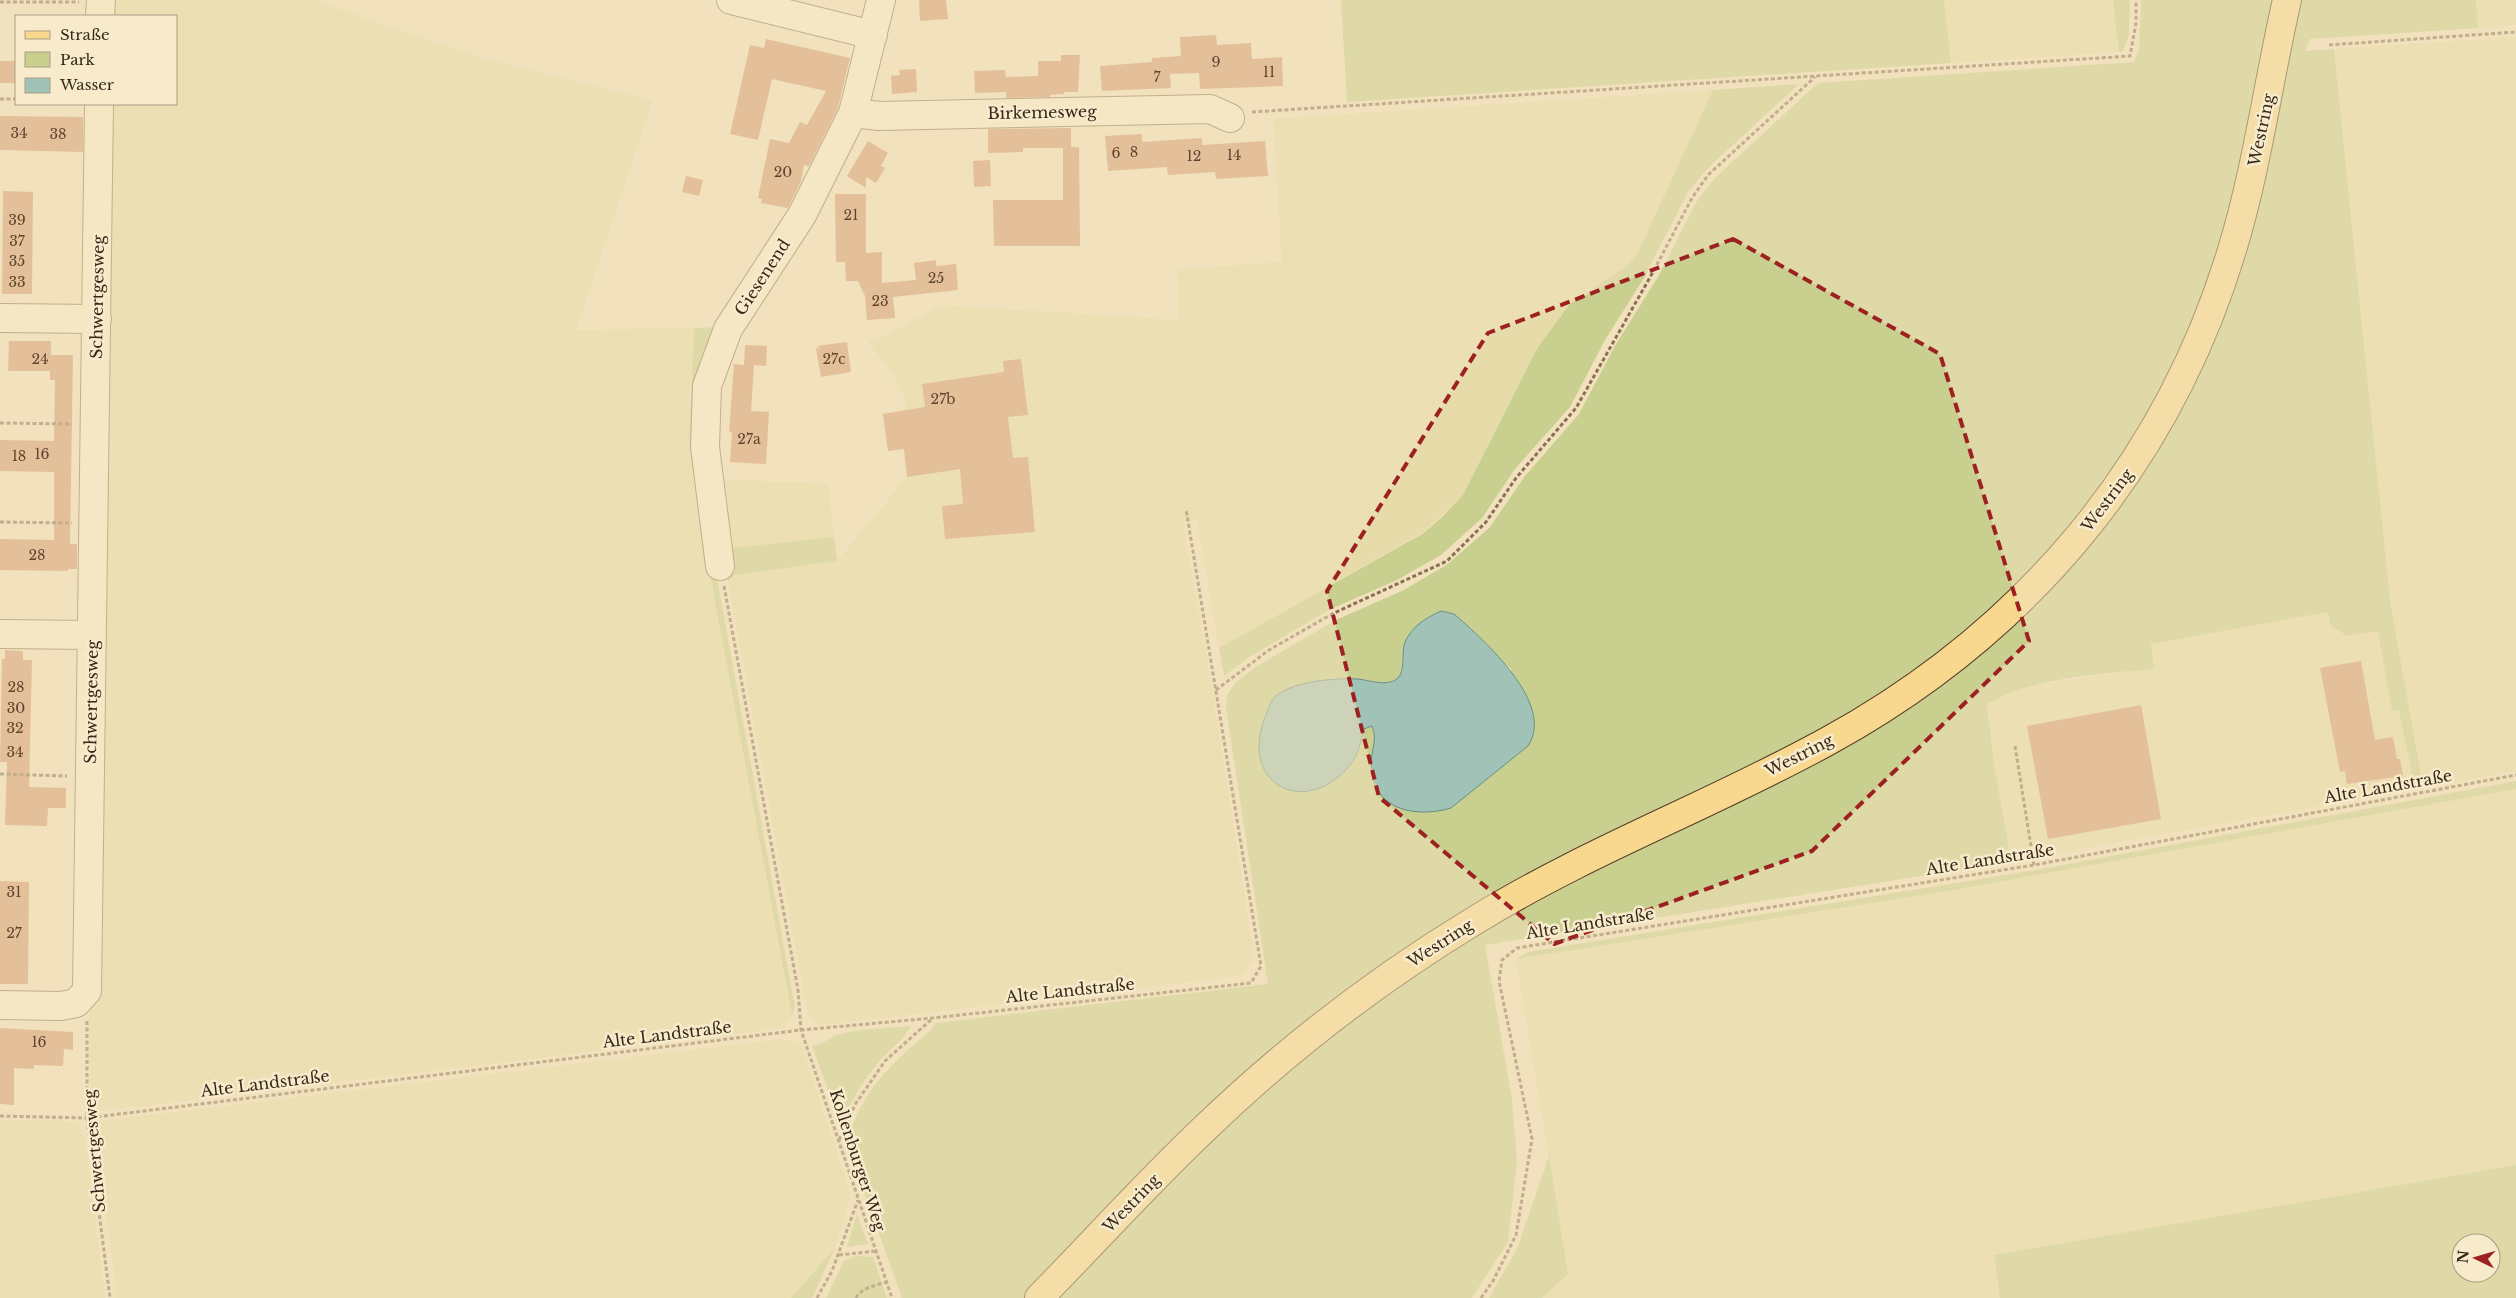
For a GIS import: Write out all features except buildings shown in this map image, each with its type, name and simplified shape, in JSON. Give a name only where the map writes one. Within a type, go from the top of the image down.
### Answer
[{"type":"main road","name":"Westring","points":[[1039,1298],[1174,1158],[1223,1111],[1285,1056],[1373,988],[1466,926],[1552,876],[1634,834],[1806,753],[1884,709],[1971,646],[2044,578],[2091,523],[2132,467],[2169,404],[2198,345],[2223,279],[2243,213],[2287,0]]},
{"type":"street","points":[[731,0],[873,35]]},
{"type":"street","name":"Giesenend","points":[[720,566],[705,447],[707,386],[728,329],[802,215],[853,113],[881,0]]},
{"type":"street","name":"Schwertgesweg","points":[[87,991],[97,425],[99,105]]},
{"type":"street","name":"Birkemesweg","points":[[853,113],[880,116],[1210,109],[1230,118]]},
{"type":"street","points":[[0,318],[97,319]]},
{"type":"street","points":[[0,634],[92,635]]},
{"type":"street","points":[[0,1005],[61,1006],[76,1003],[87,991]]},
{"type":"path","points":[[1230,118],[1245,113],[2130,56],[2136,23],[2136,0]]},
{"type":"path","points":[[0,2],[101,6]]},
{"type":"path","points":[[2329,45],[2516,32]]},
{"type":"path","points":[[1186,509],[1216,690],[1269,650],[1332,614],[1447,561],[1486,522],[1516,478],[1576,408],[1653,272],[1692,198],[1708,175],[1815,77]]},
{"type":"path","points":[[0,99],[15,99]]},
{"type":"path","points":[[0,423],[97,425]]},
{"type":"path","points":[[0,522],[94,523]]},
{"type":"path","name":"Kollenburger Weg","points":[[720,566],[798,990],[802,1030],[892,1298]]},
{"type":"path","name":"Alte Landstraße","points":[[0,1116],[87,1118],[802,1030],[933,1018],[1250,982],[1261,966],[1216,690]]},
{"type":"path","points":[[2015,746],[2034,865]]},
{"type":"path","points":[[0,774],[90,776]]},
{"type":"path","name":"Alte Landstraße","points":[[1481,1298],[1494,1281],[1516,1235],[1532,1139],[1499,981],[1502,960],[1517,948],[2034,865],[2516,775]]},
{"type":"path","name":"Schwertgesweg","points":[[87,991],[87,1118],[110,1298]]},
{"type":"path","points":[[839,1140],[856,1103],[885,1061],[933,1018]]},
{"type":"path","points":[[817,1298],[838,1255],[858,1200]]},
{"type":"path","points":[[838,1255],[876,1251]]},
{"type":"path","points":[[856,1298],[857,1294],[872,1286],[886,1282]]},
{"type":"highlighted area","points":[[1733,239],[1940,354],[2029,641],[1812,851],[1554,944],[1379,797],[1327,591],[1488,333]]},
{"type":"shaded area","points":[[110,0],[313,0],[488,60],[653,100],[576,330],[694,328],[689,403],[709,569],[792,1015],[784,1028],[95,1112],[90,1106],[89,991],[106,105],[178,105],[178,15],[109,15]]},
{"type":"shaded area","points":[[1944,0],[2113,0],[2119,52],[1951,63]]},
{"type":"shaded area","points":[[2476,0],[2516,0],[2516,25],[2478,28]]},
{"type":"shaded area","points":[[2516,37],[2516,771],[2423,787],[2390,601],[2334,49]]},
{"type":"shaded area","points":[[1713,90],[1639,250],[1627,266],[1570,304],[1538,347],[1463,495],[1424,532],[1219,648],[1197,520],[1183,522],[1206,651],[1253,949],[1252,961],[1244,973],[1233,977],[822,1025],[808,1015],[728,581],[735,575],[837,561],[907,477],[904,449],[888,451],[883,414],[906,410],[904,397],[894,375],[868,342],[890,334],[940,305],[1179,320],[1177,269],[1282,262],[1273,119]]},
{"type":"shaded area","points":[[716,480],[828,483],[834,537],[723,549]]},
{"type":"shaded area","points":[[2328,612],[2378,631],[2392,710],[2399,710],[2415,789],[1997,864],[1995,771],[1987,703],[2002,695],[2031,686],[2153,669],[2151,644]]},
{"type":"shaded area","points":[[2516,789],[2516,1165],[1994,1255],[2000,1298],[1542,1298],[1568,1274],[1516,959],[1942,892]]},
{"type":"shaded area","points":[[782,1039],[802,1045],[851,1195],[835,1248],[791,1298],[117,1298],[95,1127],[99,1121]]},
{"type":"shaded area","points":[[0,1120],[61,1121],[76,1123],[81,1127],[85,1139],[105,1298],[0,1298]]},
{"type":"green space","points":[[1341,0],[1944,0],[1951,63],[1347,102]]},
{"type":"green space","points":[[2113,0],[2130,0],[2129,35],[2123,51],[2119,52]]},
{"type":"green space","points":[[2141,0],[2277,0],[2239,183],[2202,306],[2151,416],[2075,527],[1969,634],[1831,727],[1499,894],[1050,1272],[1025,1298],[902,1298],[847,1144],[860,1108],[869,1093],[891,1067],[931,1030],[935,1023],[1268,984],[1226,708],[1227,695],[1236,682],[1257,666],[1336,620],[1404,590],[1448,564],[1490,527],[1525,476],[1579,414],[1616,344],[1658,277],[1698,199],[1716,177],[1818,83],[2134,62],[2139,50]],"holes":[[[1454,614],[1511,669],[1528,746],[1500,767],[1371,762],[1376,736],[1372,726],[1364,729],[1352,763],[1332,678],[1386,683],[1397,679],[1401,675],[1404,644]]]},
{"type":"green space","points":[[2297,0],[2476,0],[2478,28],[2310,39],[2305,51],[2334,49],[2390,601],[2423,787],[2415,789],[2399,710],[2392,711],[2378,631],[2347,636],[2331,626],[2328,612],[2151,644],[2154,669],[2068,678],[2046,682],[2005,695],[1987,704],[1995,771],[2009,848],[1996,857],[1997,864],[1485,945],[1512,1099],[1517,1162],[1508,1242],[1472,1298],[1053,1298],[1231,1117],[1395,983],[1509,911],[1935,686],[2183,398]]},
{"type":"green space","points":[[1799,84],[1707,169],[1688,192],[1644,278],[1605,340],[1570,407],[1515,469],[1482,518],[1441,555],[1397,580],[1331,609],[1251,656],[1224,676],[1219,648],[1424,533],[1463,495],[1538,347],[1570,304],[1627,266],[1639,250],[1713,90]]},
{"type":"green space","points":[[720,327],[715,567],[795,1007],[792,1015],[709,569],[689,442],[694,328]]},
{"type":"green space","points":[[834,537],[837,561],[735,575],[728,581],[723,549]]},
{"type":"green space","points":[[2516,781],[2516,789],[1942,892],[1516,959],[1528,952],[2036,870]]},
{"type":"green space","points":[[911,1026],[866,1078],[852,1101],[841,1125],[812,1046],[844,1033]]},
{"type":"green space","points":[[1549,1156],[1568,1274],[1542,1298],[1489,1298],[1517,1249]]},
{"type":"green space","points":[[2516,1165],[2516,1298],[2000,1298],[1994,1255]]},
{"type":"green space","points":[[857,1214],[868,1244],[847,1247]]},
{"type":"green space","points":[[835,1248],[812,1298],[791,1298]]},
{"type":"green space","points":[[856,1256],[873,1257],[887,1298],[826,1298],[844,1261]]},
{"type":"water","points":[[1441,611],[1454,614],[1498,656],[1513,674],[1525,693],[1532,711],[1534,729],[1528,746],[1451,808],[1437,811],[1409,811],[1397,807],[1387,801],[1378,791],[1373,779],[1371,764],[1374,740],[1372,726],[1364,729],[1359,747],[1351,764],[1334,780],[1316,789],[1298,791],[1282,787],[1270,778],[1261,763],[1259,743],[1264,720],[1270,704],[1276,696],[1293,687],[1315,681],[1357,679],[1388,683],[1397,679],[1401,672],[1405,642],[1411,631],[1420,623]]}]
